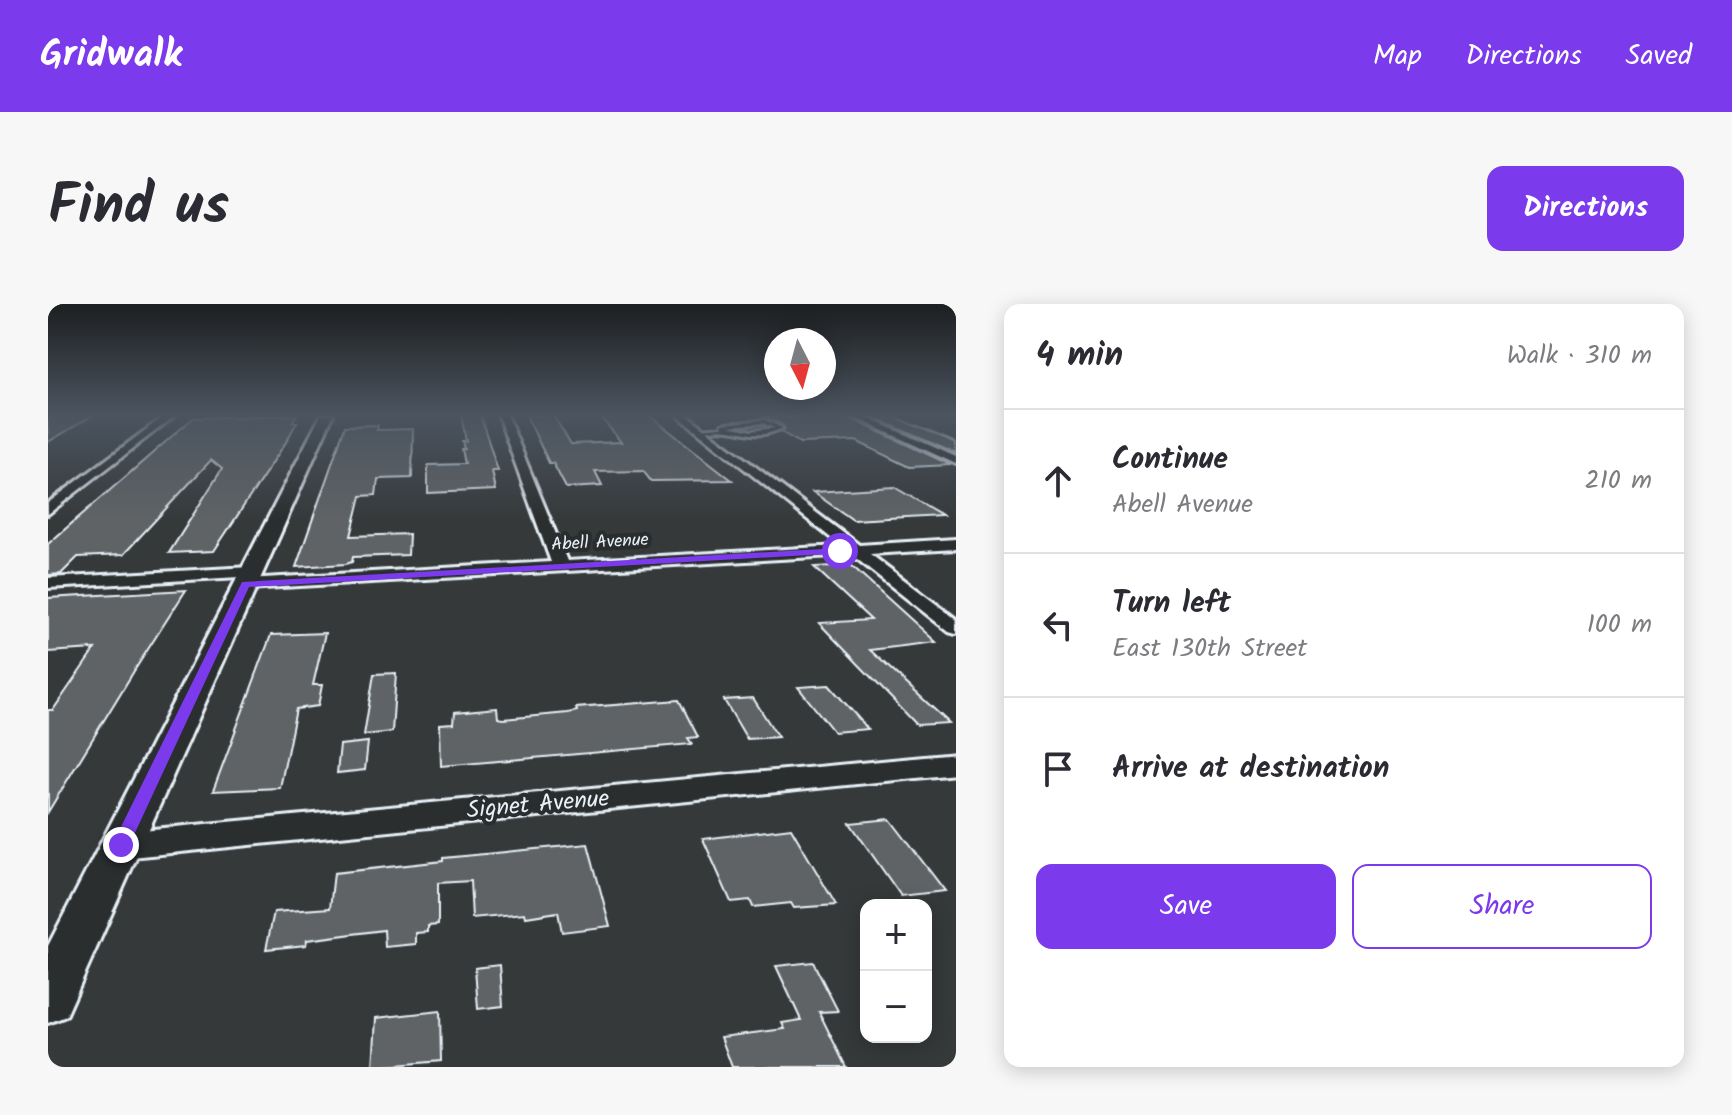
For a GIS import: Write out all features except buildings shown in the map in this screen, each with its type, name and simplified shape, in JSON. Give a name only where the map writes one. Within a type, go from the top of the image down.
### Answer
[{"type":"street","points":[[48,510],[125,451]]},
{"type":"street","points":[[48,998],[310,451]]},
{"type":"street","points":[[516,451],[560,565]]},
{"type":"street","points":[[728,451],[956,628]]},
{"type":"street","points":[[933,451],[956,461]]},
{"type":"street","name":"Abell Avenue","points":[[48,583],[560,565],[956,544]]},
{"type":"street","name":"Signet Avenue","points":[[121,845],[956,764]]},
{"type":"route","points":[[121,845],[246,584],[840,551]]}]
